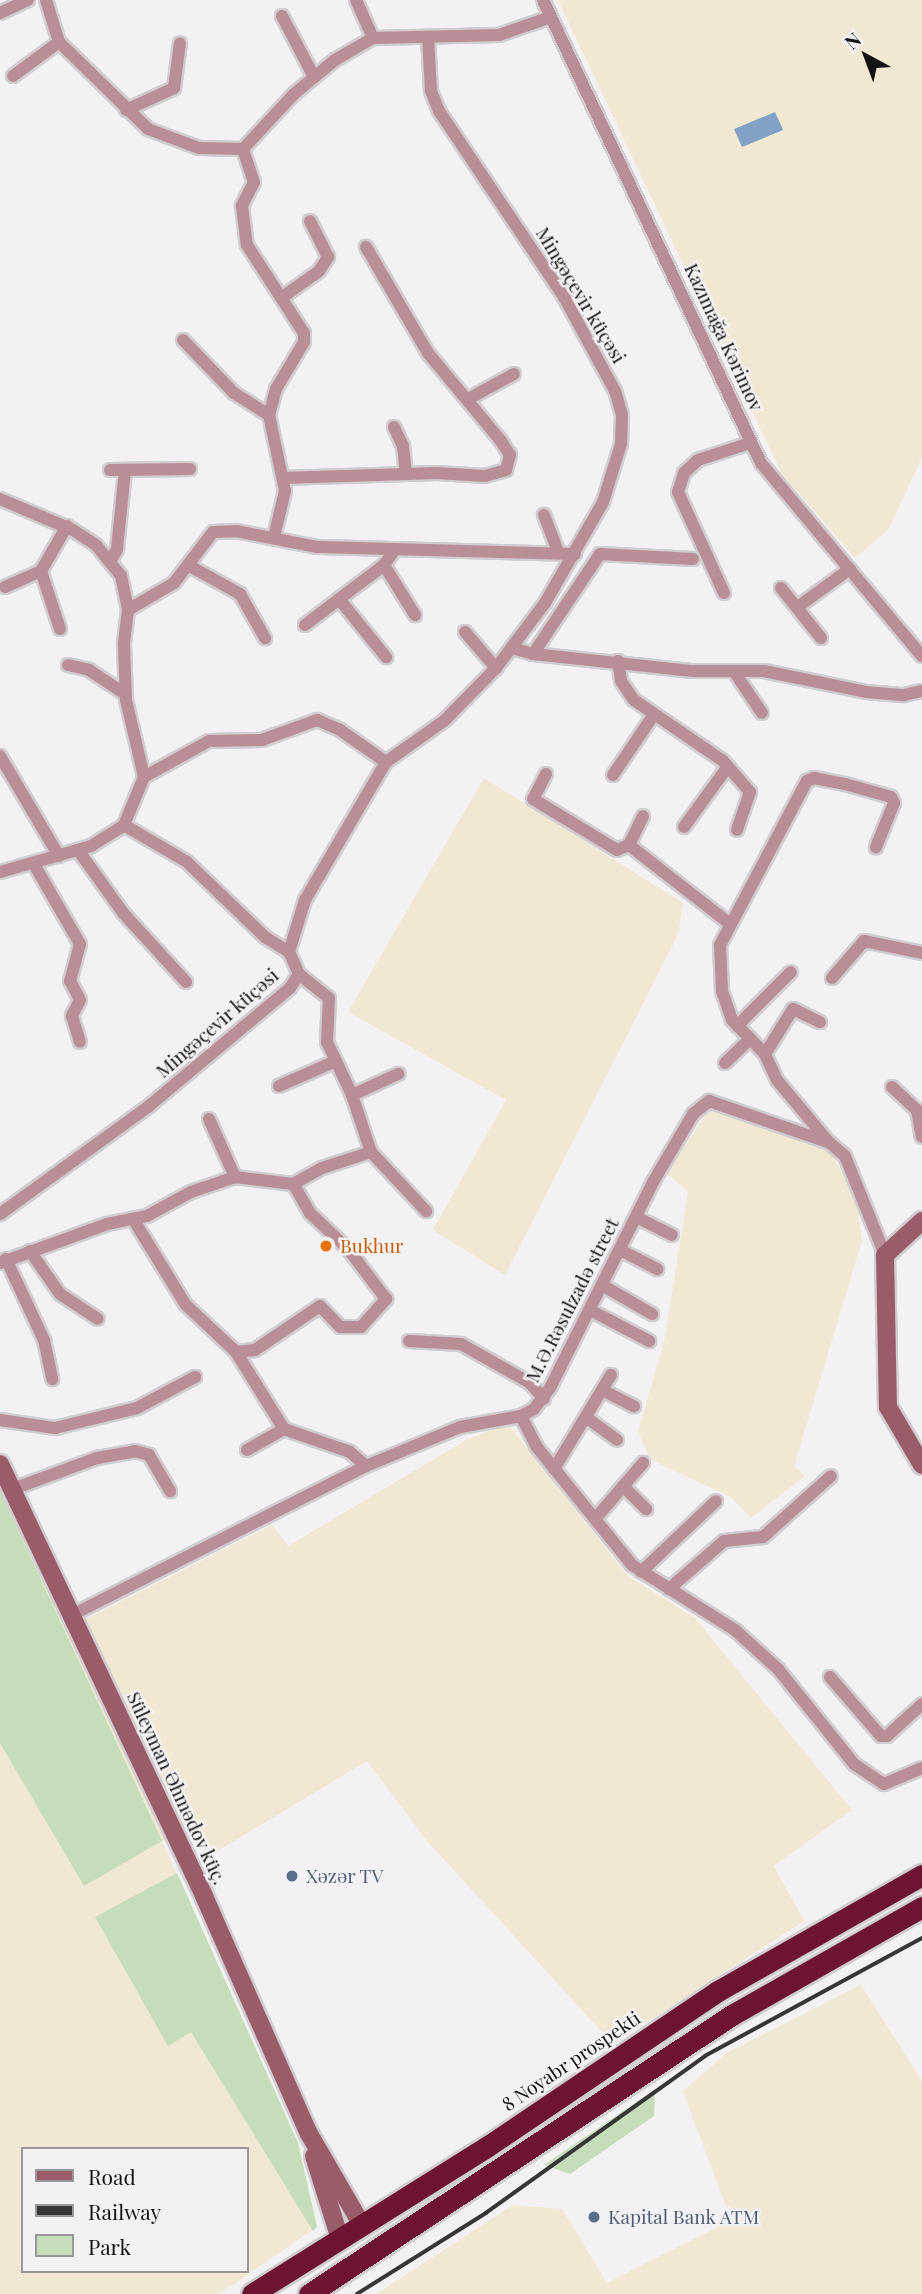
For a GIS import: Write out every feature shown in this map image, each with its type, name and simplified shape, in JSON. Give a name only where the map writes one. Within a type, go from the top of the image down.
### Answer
[{"type":"highway","name":"8 Noyabr prospekti","points":[[252,2294],[362,2225],[718,1991],[922,1875]]},
{"type":"highway","points":[[309,2294],[732,2015],[922,1907]]},
{"type":"highway","points":[[362,2225],[378,2251]]},
{"type":"highway","points":[[340,2239],[354,2266]]},
{"type":"street","points":[[0,13],[28,0]]},
{"type":"street","points":[[46,0],[51,29],[59,42],[126,110],[166,139],[199,148],[243,149],[314,77],[373,38],[499,35],[551,17]]},
{"type":"street","points":[[356,0],[373,38]]},
{"type":"street","name":"Kazımağa Kərimov","points":[[543,0],[750,443],[774,480],[922,656]]},
{"type":"street","points":[[282,16],[314,77]]},
{"type":"street","name":"Mingəçevir küçəsi","points":[[0,1214],[240,1033],[299,974],[289,952],[318,872],[386,762],[445,720],[496,668],[575,554],[603,502],[621,444],[618,403],[575,315],[439,111],[430,91],[428,38]]},
{"type":"street","points":[[13,76],[59,42]]},
{"type":"street","points":[[126,110],[174,88],[180,43]]},
{"type":"street","points":[[243,149],[254,182],[242,206],[247,245],[284,296],[304,333],[304,342],[276,389],[268,415],[285,491],[274,537]]},
{"type":"street","points":[[284,296],[319,271],[328,257],[310,221]]},
{"type":"street","points":[[283,478],[406,474],[485,477],[506,470],[510,456],[470,398],[428,353],[366,247]]},
{"type":"street","points":[[183,340],[234,393],[268,415]]},
{"type":"street","points":[[470,398],[514,374]]},
{"type":"street","points":[[394,427],[404,446],[406,474]]},
{"type":"street","points":[[724,593],[678,492],[684,473],[698,460],[750,443]]},
{"type":"street","points":[[110,470],[190,468]]},
{"type":"street","points":[[111,560],[117,549],[125,470]]},
{"type":"street","points":[[0,499],[67,526],[111,560],[127,591],[125,694],[144,777],[124,825],[78,850],[35,866],[0,872]]},
{"type":"street","points":[[544,515],[558,551]]},
{"type":"street","points":[[5,587],[41,571],[67,526]]},
{"type":"street","points":[[128,610],[174,583],[213,533],[236,531],[317,547],[558,551],[575,554]]},
{"type":"street","points":[[305,625],[384,565],[395,549]]},
{"type":"street","points":[[533,654],[600,554],[693,559]]},
{"type":"street","points":[[188,565],[240,594],[265,638]]},
{"type":"street","points":[[384,565],[415,615]]},
{"type":"street","points":[[799,606],[850,569]]},
{"type":"street","points":[[41,571],[60,629]]},
{"type":"street","points":[[781,588],[799,606],[821,638]]},
{"type":"street","points":[[339,599],[386,657]]},
{"type":"street","points":[[465,632],[496,668]]},
{"type":"street","points":[[512,648],[533,654],[735,673],[764,671],[866,692],[904,695],[922,691]]},
{"type":"street","points":[[618,661],[626,691],[653,716],[723,761],[726,769],[750,792],[737,830]]},
{"type":"street","points":[[68,665],[89,670],[125,694]]},
{"type":"street","points":[[735,673],[762,713]]},
{"type":"street","points":[[613,775],[653,716]]},
{"type":"street","points":[[144,777],[209,741],[262,740],[317,720],[340,730],[386,762]]},
{"type":"street","points":[[0,757],[59,856]]},
{"type":"street","points":[[684,827],[726,769]]},
{"type":"street","points":[[545,775],[533,799],[617,850],[629,845],[643,816]]},
{"type":"street","points":[[876,847],[894,803],[891,797],[814,778],[807,781],[729,923],[720,945],[722,991],[737,1026],[765,1054],[777,1080],[856,1175],[885,1255],[888,1408],[922,1465]]},
{"type":"street","points":[[124,825],[187,862],[265,937],[289,952]]},
{"type":"street","points":[[629,845],[729,923]]},
{"type":"street","points":[[78,850],[124,914],[186,982]]},
{"type":"street","points":[[35,866],[80,944],[70,981],[80,1000],[72,1016],[80,1042]]},
{"type":"street","points":[[832,978],[864,941],[922,953]]},
{"type":"street","points":[[737,1026],[791,972]]},
{"type":"street","points":[[299,974],[329,998],[327,1042],[352,1095],[371,1152],[426,1211]]},
{"type":"street","points":[[765,1054],[793,1009],[820,1022]]},
{"type":"street","points":[[725,1063],[750,1039]]},
{"type":"street","points":[[279,1086],[336,1061]]},
{"type":"street","points":[[352,1095],[398,1074]]},
{"type":"street","points":[[892,1087],[917,1110],[922,1137]]},
{"type":"street","name":"M.Ə.Rəsulzadə street","points":[[74,1614],[366,1466],[460,1427],[521,1416],[544,1399],[636,1217],[693,1114],[709,1101],[830,1143]]},
{"type":"street","points":[[209,1119],[235,1177]]},
{"type":"street","points":[[52,1379],[44,1340],[3,1261],[133,1219],[235,1177],[293,1184],[322,1168],[371,1152]]},
{"type":"street","points":[[236,1352],[255,1350],[320,1306],[340,1327],[361,1327],[386,1299],[349,1250],[310,1213],[293,1184]]},
{"type":"street","points":[[636,1217],[671,1235]]},
{"type":"street","points":[[133,1219],[186,1305],[236,1352],[284,1429],[350,1452],[366,1466]]},
{"type":"street","points":[[885,1255],[922,1221]]},
{"type":"street","points":[[620,1250],[657,1269]]},
{"type":"street","points":[[30,1251],[60,1294],[98,1319]]},
{"type":"street","points":[[602,1285],[652,1314]]},
{"type":"street","points":[[590,1310],[649,1341]]},
{"type":"street","points":[[409,1341],[461,1344],[530,1383],[544,1399]]},
{"type":"street","points":[[554,1469],[611,1375]]},
{"type":"street","points":[[0,1420],[55,1429],[136,1408],[195,1377]]},
{"type":"street","points":[[602,1391],[634,1406]]},
{"type":"street","points":[[521,1416],[523,1429],[554,1469],[642,1572],[723,1620],[778,1669],[854,1763],[876,1782],[884,1784],[922,1768]]},
{"type":"street","points":[[587,1418],[617,1440]]},
{"type":"street","points":[[247,1450],[284,1429]]},
{"type":"street","points":[[13,1489],[97,1458],[135,1451],[149,1455],[170,1491]]},
{"type":"street","points":[[594,1519],[643,1463]]},
{"type":"street","name":"Süleyman Əhmədov küç.","points":[[0,1464],[74,1614],[308,2132]]},
{"type":"street","points":[[669,1589],[724,1541],[763,1537],[831,1476]]},
{"type":"street","points":[[623,1486],[646,1509]]},
{"type":"street","points":[[642,1572],[716,1501]]},
{"type":"street","points":[[831,1677],[881,1736],[887,1737],[922,1704]]},
{"type":"street","points":[[308,2132],[362,2225]]},
{"type":"street","points":[[308,2132],[340,2239]]},
{"type":"shaded area","points":[[558,0],[922,0],[922,457],[889,529],[855,558],[782,474]]},
{"type":"shaded area","points":[[484,778],[683,903],[678,935],[505,1275],[433,1230],[506,1100],[348,1012]]},
{"type":"shaded area","points":[[712,1106],[830,1149],[857,1204],[862,1241],[794,1466],[805,1476],[751,1518],[731,1497],[651,1460],[638,1432],[665,1338],[688,1191],[666,1173]]},
{"type":"shaded area","points":[[508,1424],[628,1576],[695,1618],[852,1810],[774,1866],[804,1921],[613,2044],[427,1841],[367,1761],[209,1856],[190,1825],[162,1841],[298,2143],[317,2227],[219,2294],[0,2294],[0,1488],[66,1629],[272,1525],[288,1546],[468,1439]]},
{"type":"shaded area","points":[[861,1985],[922,2081],[922,2294],[376,2294],[513,2205],[562,2209],[607,2283],[731,2220],[683,2091],[728,2052]]},
{"type":"green space","points":[[0,1491],[162,1841],[84,1886],[0,1743]]},
{"type":"green space","points":[[177,1873],[298,2143],[317,2227],[313,2231],[191,2032],[168,2046],[95,1917]]},
{"type":"green space","points":[[655,2089],[654,2116],[570,2174],[544,2165]]},
{"type":"water","points":[[775,112],[783,130],[742,147],[734,129]]},
{"type":"railway","points":[[357,2294],[486,2213],[705,2056],[922,1938]]},
{"type":"place","name":"Bukhur","points":[[326,1246]]},
{"type":"place","name":"Xəzər TV","points":[[292,1876]]},
{"type":"place","name":"Kapital Bank ATM","points":[[594,2217]]}]
